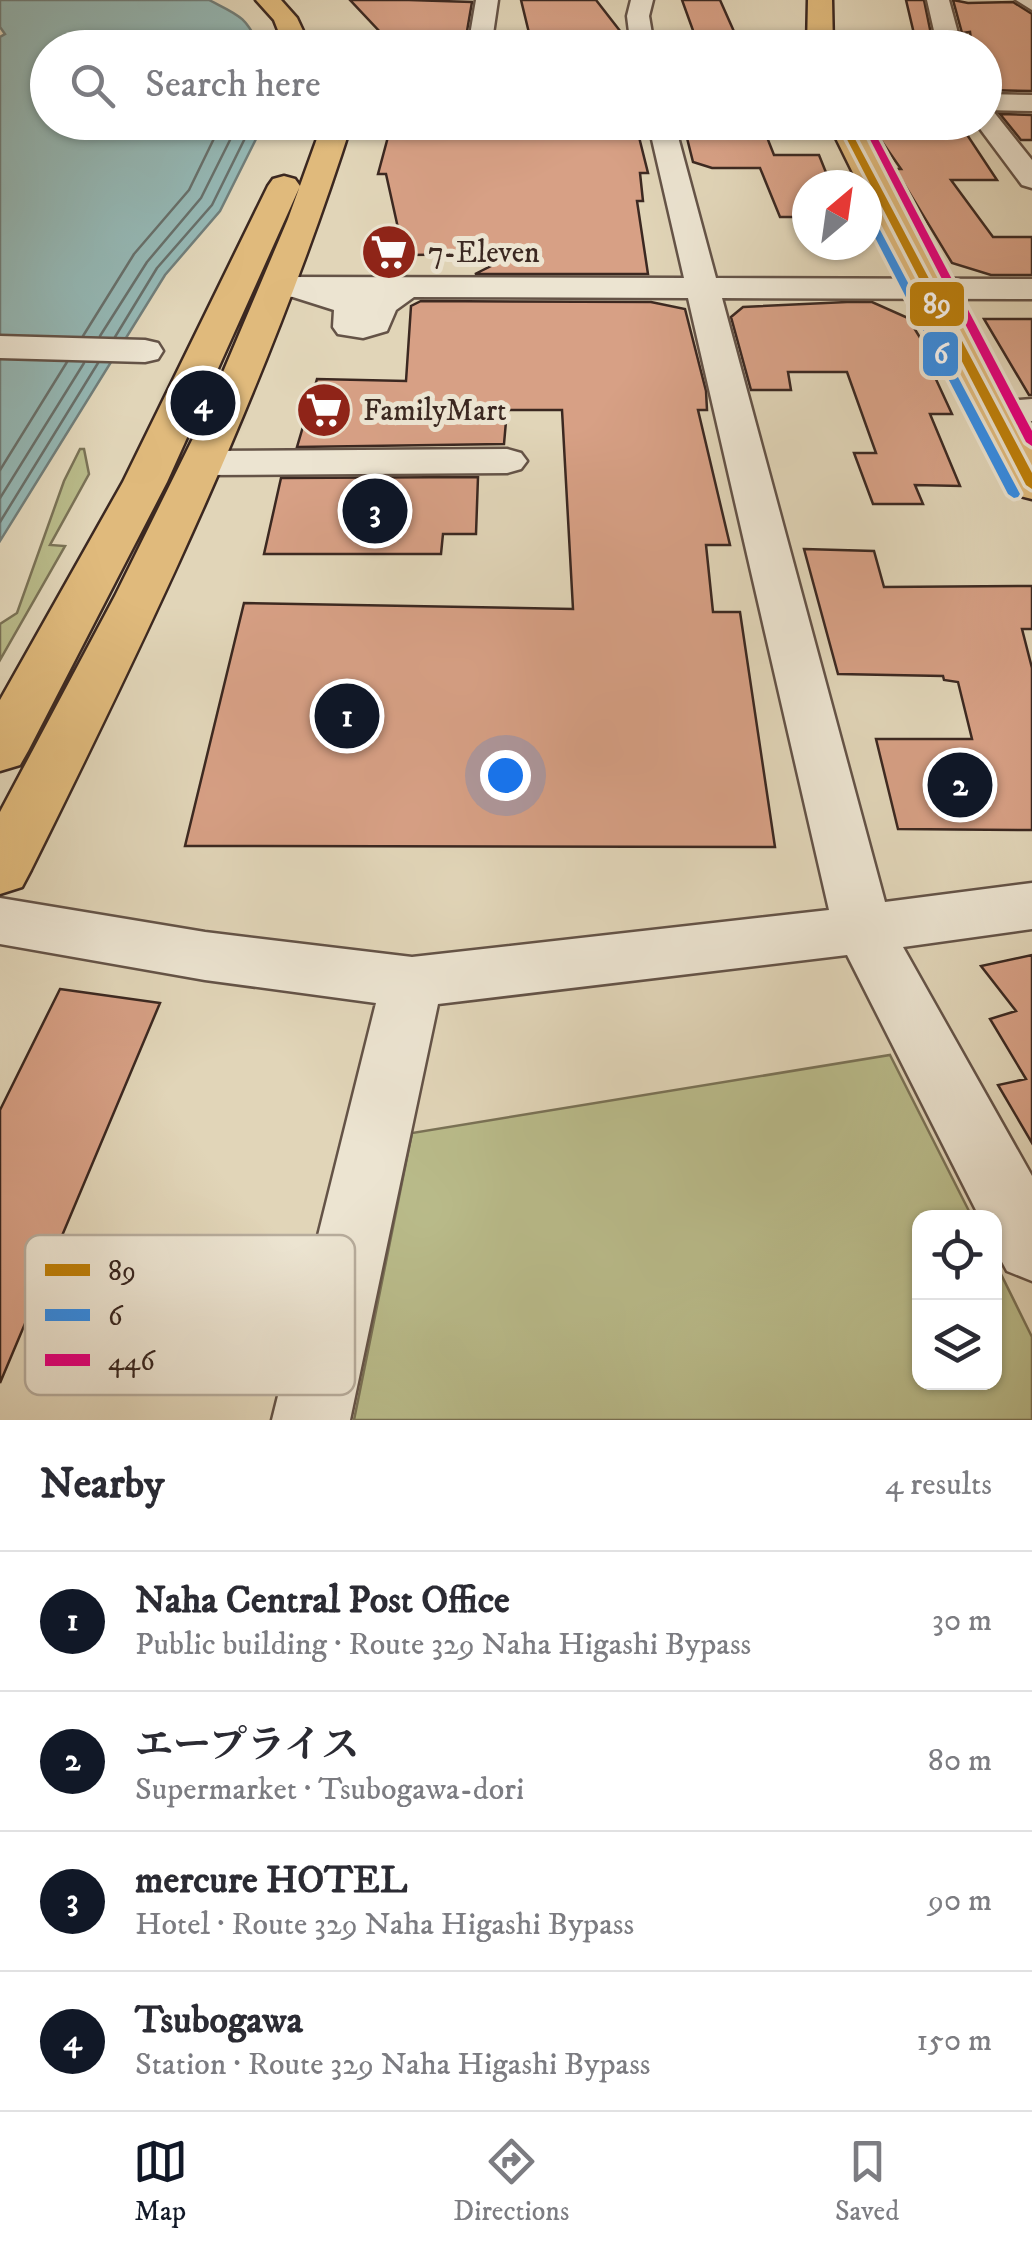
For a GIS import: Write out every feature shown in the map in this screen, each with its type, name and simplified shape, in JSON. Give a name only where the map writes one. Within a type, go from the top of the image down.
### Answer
[{"type":"highway","points":[[268,0],[290,30]]},
{"type":"highway","points":[[820,0],[820,30]]},
{"type":"highway","points":[[0,870],[114,648],[202,463],[270,287],[315,193],[332,140]]},
{"type":"highway","points":[[851,140],[929,289],[1012,411],[1032,485]]},
{"type":"highway","points":[[0,750],[145,482],[270,287],[281,193],[300,142]]},
{"type":"street","points":[[482,30],[488,0]]},
{"type":"street","points":[[640,30],[642,0]]},
{"type":"street","points":[[938,0],[946,30]]},
{"type":"street","points":[[1002,103],[1032,104]]},
{"type":"street","points":[[666,140],[862,927],[1032,1246]]},
{"type":"street","points":[[1002,140],[1032,179]]},
{"type":"street","points":[[270,287],[351,304],[350,327],[364,328],[374,324],[380,305],[407,288],[1032,289]]},
{"type":"street","points":[[0,347],[136,351]]},
{"type":"street","points":[[202,463],[506,461]]},
{"type":"street","points":[[0,921],[206,956],[412,982],[691,952],[1032,906]]},
{"type":"street","points":[[354,1235],[412,982]]},
{"type":"street","points":[[311,1420],[317,1395]]},
{"type":"green space","points":[[80,449],[84,449],[89,474],[50,545],[65,546],[0,660],[0,624],[17,613],[64,481]]},
{"type":"green space","points":[[890,1055],[968,1210],[912,1210],[912,1390],[1002,1390],[1002,1276],[1032,1337],[1032,1420],[354,1420],[412,1133]]},
{"type":"water","points":[[0,0],[209,0],[240,17],[251,30],[30,30],[30,140],[256,140],[220,211],[165,275],[0,541],[0,37],[5,34],[0,27]]},
{"type":"building","points":[[350,0],[472,2],[467,30],[378,30]]},
{"type":"building","points":[[521,0],[596,0],[619,30],[528,30]]},
{"type":"building","points":[[682,0],[720,0],[733,30],[693,30]]},
{"type":"building","points":[[906,0],[924,0],[930,30],[913,30]]},
{"type":"building","points":[[953,0],[1013,2],[1032,14],[1032,91],[1002,90],[1002,30],[961,30]]},
{"type":"building","points":[[1002,114],[1032,115],[1032,140],[1021,140]]},
{"type":"building","points":[[387,140],[640,140],[648,173],[640,173],[643,201],[637,201],[648,274],[475,274],[515,254],[404,255],[386,174],[378,174]]},
{"type":"building","points":[[688,140],[768,140],[774,155],[819,155],[825,170],[792,170],[792,217],[780,217],[760,168],[712,168],[693,162]]},
{"type":"building","points":[[881,140],[971,140],[997,180],[951,180],[993,237],[1032,237],[1032,275],[991,275],[952,263],[895,169],[901,169]]},
{"type":"building","points":[[421,301],[651,302],[685,309],[706,391],[707,410],[698,410],[730,545],[706,545],[713,612],[740,612],[775,847],[185,846],[244,603],[573,609],[562,410],[507,410],[504,444],[297,447],[317,379],[406,381],[411,306]]},
{"type":"building","points":[[872,302],[908,318],[927,349],[922,349],[952,414],[930,414],[960,486],[915,485],[923,504],[873,504],[854,453],[876,453],[847,372],[788,372],[791,390],[751,390],[731,317],[743,307]]},
{"type":"building","points":[[984,319],[1032,319],[1032,395],[1029,395]]},
{"type":"building","points":[[478,477],[476,534],[443,534],[441,554],[264,554],[281,478]]},
{"type":"building","points":[[804,549],[874,551],[884,587],[1032,586],[1032,629],[1022,629],[1032,668],[1032,830],[898,829],[876,739],[972,739],[958,682],[944,680],[943,676],[838,674]]},
{"type":"building","points":[[1032,955],[1032,1143],[998,1085],[1026,1079],[990,1019],[1016,1011],[981,966]]},
{"type":"building","points":[[60,989],[160,1003],[62,1235],[25,1235],[25,1324],[0,1383],[0,1110]]},
{"type":"transit line","name":"89","points":[[851,140],[1032,485]]},
{"type":"transit line","name":"446","points":[[874,140],[1032,442]]},
{"type":"transit line","name":"6","points":[[882,242],[1014,494]]},
{"type":"place","name":"7-Eleven","points":[[389,252]]},
{"type":"place","name":"Tsubogawa","points":[[203,403]]},
{"type":"place","name":"FamilyMart","points":[[324,410]]},
{"type":"place","name":"mercure HOTEL","points":[[375,511]]},
{"type":"place","name":"Naha Central Post Office","points":[[347,716]]},
{"type":"place","name":"エープライス","points":[[960,785]]}]
